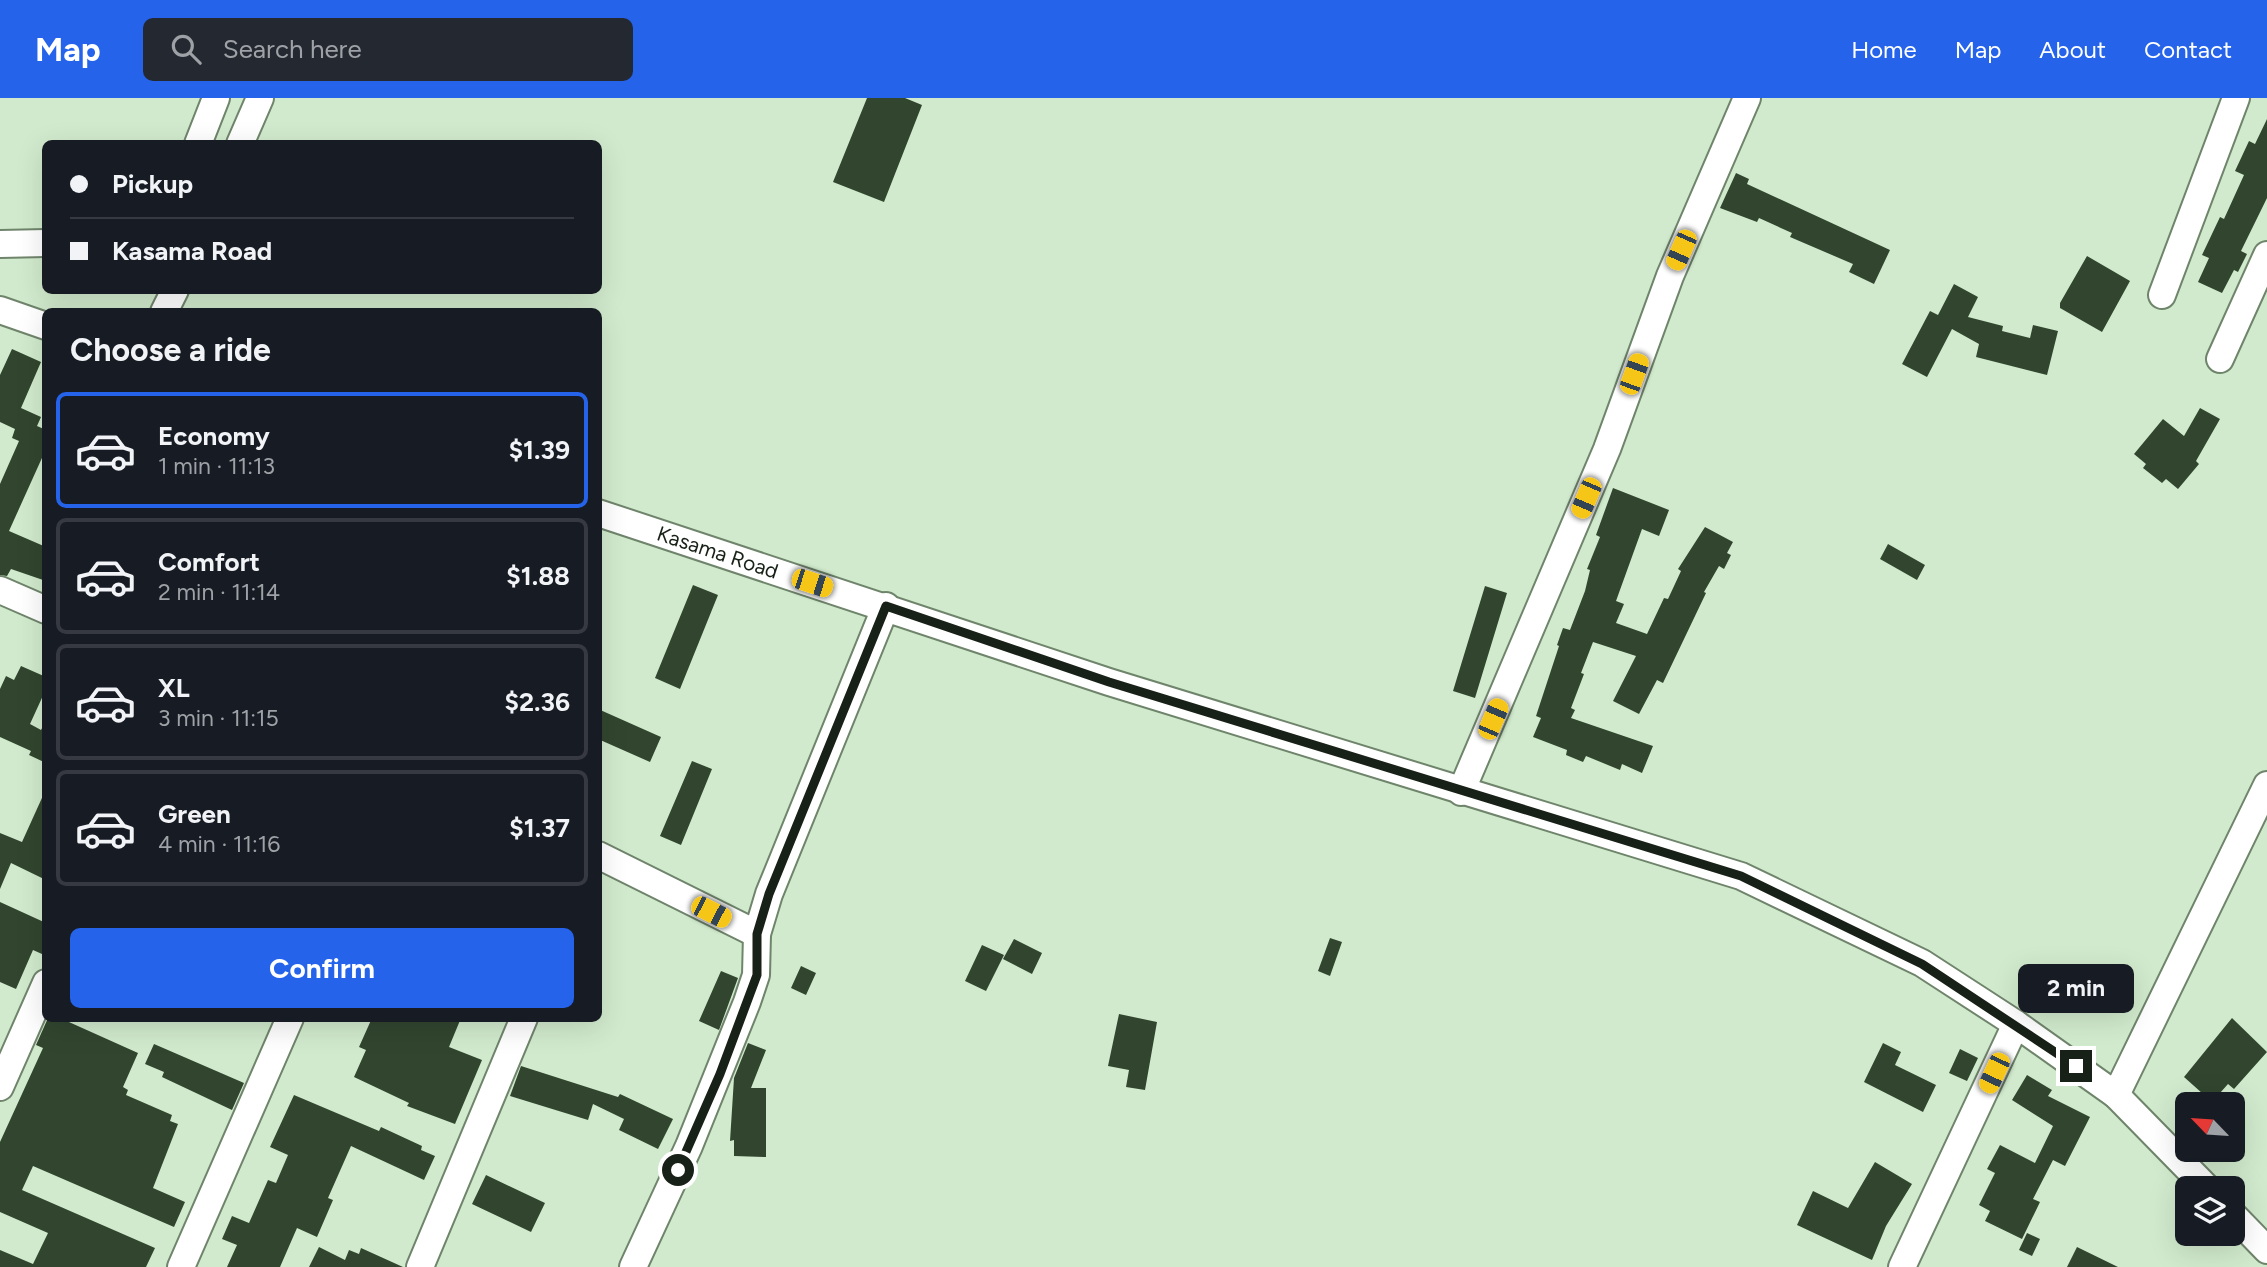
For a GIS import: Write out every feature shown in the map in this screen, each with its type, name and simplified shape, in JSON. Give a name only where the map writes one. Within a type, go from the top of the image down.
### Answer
[{"type":"street","points":[[200,140],[216,98]]},
{"type":"street","points":[[242,140],[260,98]]},
{"type":"street","points":[[1461,792],[1607,449],[1670,275],[1747,98]]},
{"type":"street","points":[[2162,295],[2236,98]]},
{"type":"street","points":[[0,244],[42,243]]},
{"type":"street","points":[[2220,359],[2267,255]]},
{"type":"street","points":[[0,310],[42,325]]},
{"type":"street","name":"Kasama Road","points":[[602,514],[886,606],[1109,682],[1741,876],[1922,964],[2017,1024],[2116,1095],[2195,1176]]},
{"type":"street","points":[[1,595],[42,609]]},
{"type":"street","points":[[634,1267],[694,1134],[747,1002],[757,975],[757,934],[769,894],[886,606]]},
{"type":"street","points":[[2116,1095],[2267,785]]},
{"type":"street","points":[[602,857],[757,934]]},
{"type":"street","points":[[0,1087],[42,992]]},
{"type":"street","points":[[181,1267],[288,1022]]},
{"type":"street","points":[[420,1267],[522,1022]]},
{"type":"street","points":[[1902,1267],[2017,1024]]},
{"type":"street","points":[[2245,1227],[2267,1250]]},
{"type":"building","points":[[867,98],[905,98],[922,105],[884,202],[833,182]]},
{"type":"building","points":[[2267,119],[2267,198],[2241,251],[2247,254],[2238,272],[2234,270],[2222,293],[2198,282],[2209,258],[2202,255],[2220,217],[2224,219],[2244,175],[2235,171],[2249,141],[2255,144]]},
{"type":"building","points":[[1736,173],[1749,179],[1747,184],[1890,250],[1874,284],[1849,272],[1853,264],[1790,237],[1792,233],[1759,218],[1757,222],[1720,208]]},
{"type":"building","points":[[2087,256],[2130,281],[2102,332],[2060,308],[2060,303]]},
{"type":"building","points":[[1954,284],[1978,297],[1968,317],[2003,326],[2002,331],[2030,338],[2033,325],[2058,331],[2047,375],[1976,357],[1979,344],[1952,329],[1927,377],[1902,364],[1930,311],[1938,315]]},
{"type":"building","points":[[12,349],[41,362],[21,408],[41,417],[37,426],[42,428],[42,458],[9,531],[42,545],[42,580],[11,569],[7,576],[0,575],[0,484],[19,441],[12,438],[15,429],[0,422],[0,375]]},
{"type":"building","points":[[2200,408],[2220,419],[2196,461],[2199,464],[2178,489],[2166,479],[2162,483],[2143,468],[2146,464],[2134,454],[2163,419],[2184,436]]},
{"type":"building","points":[[1613,488],[1669,510],[1659,536],[1642,529],[1616,601],[1624,604],[1616,623],[1647,634],[1664,598],[1668,599],[1681,571],[1678,569],[1705,527],[1733,542],[1727,553],[1731,555],[1724,569],[1719,566],[1704,592],[1706,593],[1663,683],[1657,680],[1639,714],[1613,701],[1636,656],[1593,642],[1581,673],[1584,674],[1571,708],[1575,710],[1571,718],[1653,746],[1642,773],[1622,764],[1620,770],[1586,756],[1583,762],[1566,755],[1567,750],[1533,737],[1541,718],[1536,716],[1559,646],[1557,645],[1563,628],[1570,630],[1585,591],[1590,570],[1587,569],[1600,537],[1596,535]]},
{"type":"building","points":[[1888,544],[1925,565],[1917,580],[1880,559]]},
{"type":"building","points":[[693,585],[718,595],[680,689],[655,678]]},
{"type":"building","points":[[1485,586],[1507,593],[1475,698],[1453,691]]},
{"type":"building","points":[[21,666],[42,675],[42,698],[30,724],[42,728],[42,761],[29,755],[31,751],[0,737],[0,689],[6,676],[14,680]]},
{"type":"building","points":[[602,711],[661,737],[650,762],[602,741]]},
{"type":"building","points":[[692,761],[712,769],[681,845],[660,836]]},
{"type":"building","points":[[42,798],[42,878],[11,863],[0,889],[0,833],[22,842]]},
{"type":"building","points":[[0,902],[42,921],[42,954],[33,950],[16,989],[0,982]]},
{"type":"building","points":[[1330,938],[1342,942],[1330,976],[1318,971]]},
{"type":"building","points":[[1014,939],[1042,953],[1032,974],[1003,959]]},
{"type":"building","points":[[982,945],[1004,955],[986,991],[965,981]]},
{"type":"building","points":[[801,966],[816,973],[806,995],[791,988]]},
{"type":"building","points":[[721,971],[738,978],[719,1030],[699,1021]]},
{"type":"building","points":[[1119,1014],[1157,1022],[1145,1090],[1126,1087],[1129,1070],[1108,1066]]},
{"type":"building","points":[[2232,1018],[2267,1052],[2234,1089],[2228,1084],[2221,1092],[2201,1092],[2184,1077]]},
{"type":"building","points":[[46,1022],[69,1022],[138,1053],[123,1087],[128,1090],[126,1095],[172,1115],[170,1121],[178,1124],[153,1188],[185,1202],[174,1227],[33,1166],[22,1190],[155,1248],[146,1267],[0,1267],[0,1250],[33,1264],[48,1233],[0,1212],[0,1142],[43,1048],[36,1045]]},
{"type":"building","points":[[370,1022],[459,1022],[449,1047],[482,1060],[455,1124],[407,1106],[409,1103],[354,1077],[366,1050],[359,1047]]},
{"type":"building","points":[[748,1043],[766,1050],[751,1088],[766,1088],[766,1157],[734,1156],[734,1140],[730,1141],[734,1078]]},
{"type":"building","points":[[1883,1043],[1901,1052],[1895,1065],[1936,1085],[1923,1112],[1864,1082]]},
{"type":"building","points":[[154,1044],[244,1083],[232,1110],[162,1077],[164,1072],[145,1064]]},
{"type":"building","points":[[1960,1049],[1978,1058],[1967,1081],[1949,1073]]},
{"type":"building","points":[[521,1066],[618,1097],[620,1094],[673,1119],[658,1149],[619,1130],[624,1119],[593,1104],[588,1120],[510,1096]]},
{"type":"building","points":[[2027,1075],[2052,1090],[2048,1096],[2090,1117],[2065,1166],[2053,1160],[2033,1199],[2040,1202],[2022,1239],[1985,1221],[1990,1211],[1979,1205],[1995,1173],[1987,1169],[2000,1145],[2035,1163],[2053,1126],[2012,1100]]},
{"type":"building","points":[[294,1095],[379,1131],[381,1127],[422,1146],[421,1150],[435,1156],[424,1180],[351,1146],[328,1198],[333,1200],[317,1237],[297,1228],[280,1267],[227,1267],[237,1245],[222,1239],[232,1216],[249,1223],[268,1180],[276,1183],[288,1155],[270,1147]]},
{"type":"building","points":[[1875,1162],[1912,1184],[1886,1226],[1872,1260],[1797,1225],[1813,1191],[1848,1208]]},
{"type":"building","points":[[486,1175],[545,1203],[531,1232],[472,1204]]},
{"type":"building","points":[[2027,1233],[2040,1239],[2032,1256],[2019,1250]]},
{"type":"building","points":[[319,1247],[345,1260],[349,1250],[359,1254],[361,1248],[403,1267],[309,1267]]},
{"type":"building","points":[[2077,1247],[2118,1267],[2067,1267]]},
{"type":"route","points":[[678,1170],[720,1074],[757,975],[757,934],[769,894],[886,606],[1109,682],[1741,876],[1922,964],[2017,1024],[2076,1066]]}]
